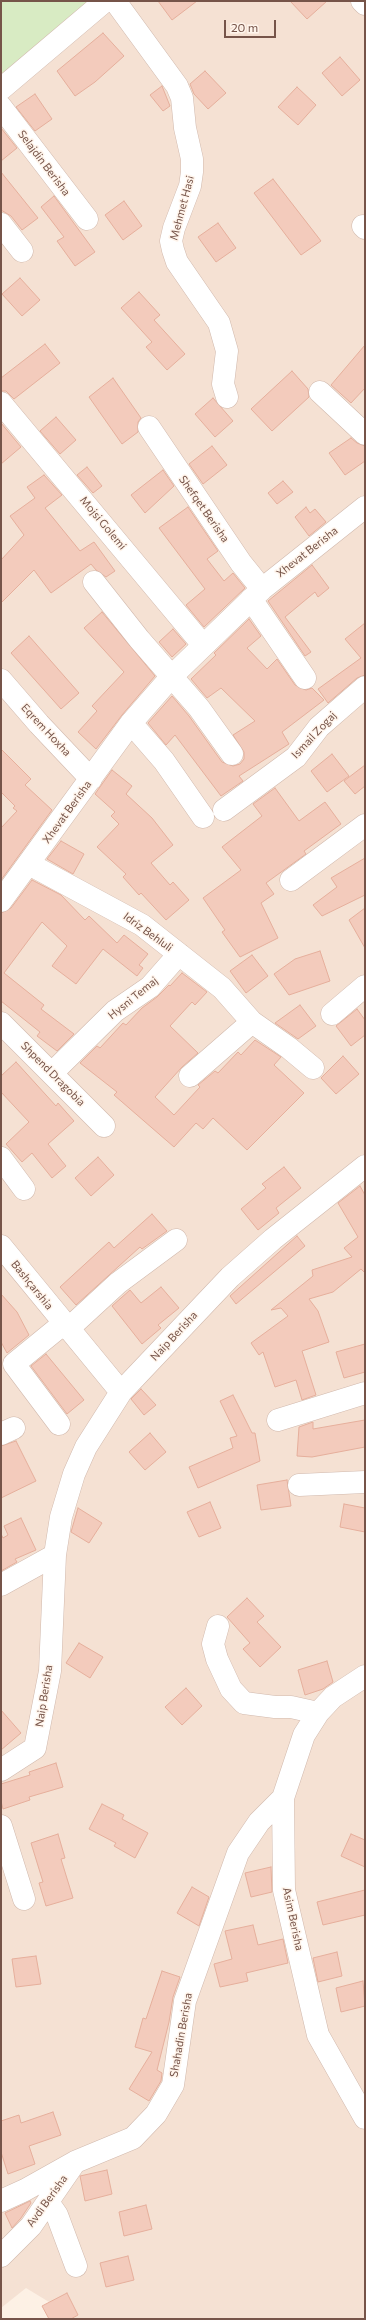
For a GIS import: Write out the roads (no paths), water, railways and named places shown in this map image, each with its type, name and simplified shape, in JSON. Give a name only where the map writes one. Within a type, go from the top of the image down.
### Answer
[{"type":"street","points":[[1,89],[105,1]]},
{"type":"street","name":"Mehmet Hasi","points":[[115,1],[177,86],[182,98],[185,128],[192,159],[192,172],[190,186],[174,228],[171,241],[177,262],[219,324],[226,351],[223,384],[226,397]]},
{"type":"street","points":[[362,1],[365,4]]},
{"type":"street","name":"Selajdin Berisha","points":[[1,107],[87,219]]},
{"type":"street","points":[[1,224],[22,251]]},
{"type":"street","points":[[320,392],[365,434]]},
{"type":"street","name":"Mojsi Golemi","points":[[1,403],[202,645]]},
{"type":"street","name":"Shefqet Berisha","points":[[149,427],[241,563],[256,594]]},
{"type":"street","name":"Xhevat Berisha","points":[[4,890],[29,864],[131,723],[172,676],[202,645],[256,594],[365,506]]},
{"type":"street","points":[[94,582],[199,708],[232,754]]},
{"type":"street","points":[[256,594],[305,678]]},
{"type":"street","name":"Eqrem Hoxha","points":[[1,680],[39,724],[91,779]]},
{"type":"street","name":"Ismail Zogaj","points":[[224,810],[296,757],[319,727],[365,687]]},
{"type":"street","points":[[131,723],[164,760],[203,817]]},
{"type":"street","points":[[291,880],[365,825]]},
{"type":"street","name":"Idriz Behluli","points":[[29,864],[126,915],[222,988],[252,1022],[289,1048],[313,1068]]},
{"type":"street","name":"Hysni Temaj","points":[[52,1073],[114,1012],[150,987],[179,954]]},
{"type":"street","points":[[332,1014],[365,986]]},
{"type":"street","points":[[190,1076],[252,1022]]},
{"type":"street","name":"Shpend Dragobia","points":[[1,1023],[104,1126]]},
{"type":"street","points":[[1,1158],[24,1189]]},
{"type":"street","name":"Naip Berisha","points":[[1,1770],[35,1748],[50,1671],[55,1555],[61,1517],[74,1474],[86,1447],[121,1392],[230,1277],[273,1239],[365,1166]]},
{"type":"street","points":[[59,1424],[14,1364],[65,1327],[118,1283],[176,1240]]},
{"type":"street","name":"Bashçarshia","points":[[1,1246],[65,1327],[121,1392]]},
{"type":"street","points":[[278,1420],[365,1393]]},
{"type":"street","points":[[299,1485],[365,1482]]},
{"type":"street","points":[[1,1585],[55,1555]]},
{"type":"street","points":[[218,1626],[213,1644],[217,1659],[231,1689],[244,1703],[274,1707],[291,1707],[318,1714]]},
{"type":"street","name":"Asim Berisha","points":[[365,1676],[333,1698],[318,1714],[304,1735],[283,1798],[284,1890],[318,2035],[365,2118]]},
{"type":"street","name":"Shahadin Berisha","points":[[1,2201],[25,2190],[74,2162],[133,2138],[156,2114],[173,2084],[185,2001],[235,1860],[259,1822],[283,1798]]},
{"type":"street","points":[[1,1826],[24,1899]]},
{"type":"street","name":"Avdi Berisha","points":[[1,2256],[31,2226],[74,2162]]},
{"type":"street","points":[[48,2202],[57,2214],[76,2266]]}]
